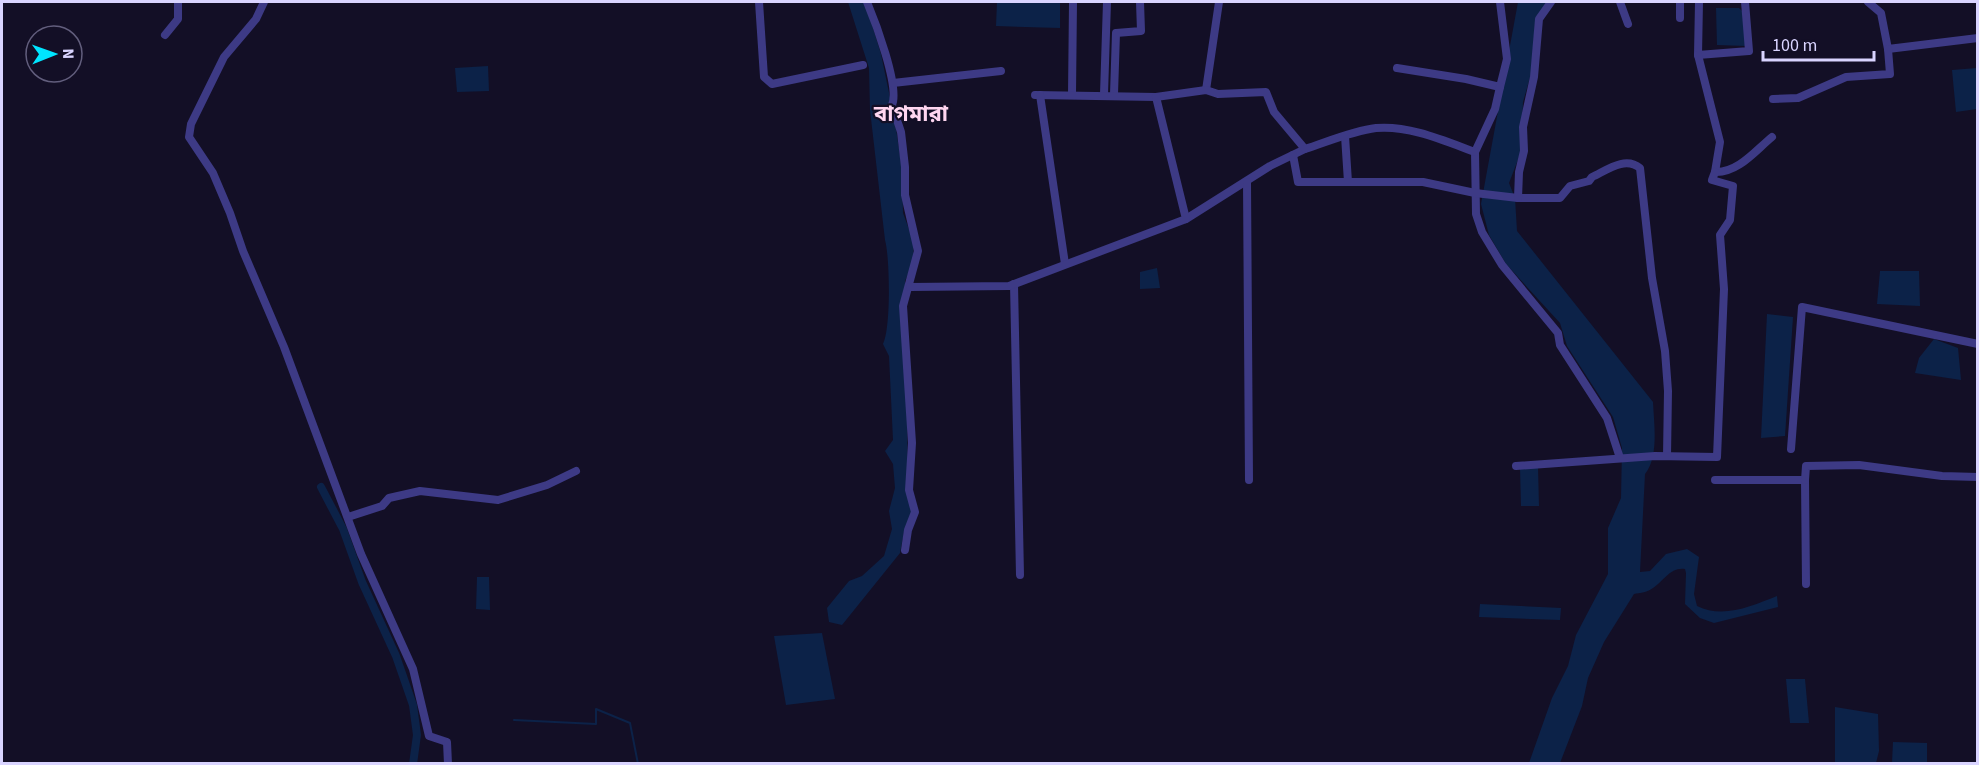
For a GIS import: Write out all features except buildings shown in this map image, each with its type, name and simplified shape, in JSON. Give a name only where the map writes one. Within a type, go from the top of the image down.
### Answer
[{"type":"street","points":[[165,35],[178,19],[178,2]]},
{"type":"street","points":[[264,2],[256,19],[224,57],[191,124],[189,137],[213,173],[226,203],[382,604],[413,669],[429,736],[447,742],[448,764]]},
{"type":"street","points":[[759,2],[764,76],[772,84],[863,65]]},
{"type":"street","points":[[867,2],[893,82],[895,98],[892,105],[901,132],[905,167],[904,195],[918,251],[903,316],[909,361],[912,443],[909,490],[915,512],[904,550]]},
{"type":"street","points":[[1072,94],[1073,2]]},
{"type":"street","points":[[1107,2],[1109,94]]},
{"type":"street","points":[[1109,94],[1116,33],[1141,31],[1140,2]]},
{"type":"street","points":[[1206,90],[1219,2]]},
{"type":"street","points":[[1500,2],[1507,59],[1495,109],[1475,152],[1482,232],[1502,265],[1557,333],[1560,345],[1607,418],[1616,436],[1621,458]]},
{"type":"street","points":[[1517,198],[1519,172],[1524,151],[1523,127],[1534,77],[1539,19],[1551,2]]},
{"type":"street","points":[[1620,2],[1628,24]]},
{"type":"street","points":[[1680,2],[1680,18]]},
{"type":"street","points":[[1516,466],[1655,456],[1717,457],[1724,289],[1720,235],[1730,220],[1733,186],[1712,180],[1720,142],[1698,55],[1699,2]]},
{"type":"street","points":[[1698,55],[1749,51],[1745,2]]},
{"type":"street","points":[[1773,99],[1798,98],[1845,77],[1890,74],[1881,13],[1868,2]]},
{"type":"street","points":[[1888,49],[1977,38]]},
{"type":"street","points":[[1397,68],[1500,87]]},
{"type":"street","points":[[893,82],[1000,71]]},
{"type":"street","points":[[1065,264],[1038,95],[1109,94],[1156,97],[1206,90],[1218,94],[1266,92],[1274,112],[1305,149]]},
{"type":"street","points":[[1156,97],[1186,219]]},
{"type":"street","points":[[910,287],[974,288],[1014,284],[1186,219],[1270,166],[1305,149],[1376,128],[1397,129],[1437,138],[1475,152]]},
{"type":"street","points":[[1346,136],[1348,182]]},
{"type":"street","points":[[1715,172],[1724,172],[1741,164],[1772,137]]},
{"type":"street","points":[[1293,155],[1298,182],[1423,182],[1517,198],[1560,198],[1570,186],[1589,181],[1592,177],[1624,162],[1634,163],[1640,168],[1652,278],[1665,351],[1668,391],[1667,456]]},
{"type":"street","points":[[1247,182],[1249,480]]},
{"type":"street","points":[[1014,284],[1020,575]]},
{"type":"street","points":[[1791,449],[1802,307],[1977,344]]},
{"type":"street","points":[[1806,584],[1806,465],[1859,465],[1942,476],[1977,477]]},
{"type":"street","points":[[348,517],[382,506],[389,498],[420,491],[498,500],[547,485],[576,471]]},
{"type":"street","points":[[1715,480],[1805,480]]},
{"type":"water","points":[[848,2],[865,2],[881,54],[902,169],[903,213],[913,240],[914,260],[905,281],[908,488],[912,511],[904,532],[900,553],[842,625],[829,622],[827,608],[849,581],[862,576],[884,556],[892,529],[889,511],[895,488],[893,464],[885,451],[893,440],[889,356],[883,344],[886,336],[889,293],[888,262],[870,110],[869,68]]},
{"type":"water","points":[[997,2],[1060,2],[1060,28],[996,26]]},
{"type":"water","points":[[1518,2],[1546,2],[1535,23],[1531,74],[1523,102],[1521,152],[1509,183],[1515,198],[1517,231],[1653,402],[1654,450],[1645,474],[1640,572],[1650,571],[1666,554],[1687,549],[1699,557],[1694,594],[1697,606],[1717,611],[1737,610],[1777,596],[1778,607],[1714,623],[1700,618],[1685,604],[1685,569],[1675,570],[1649,590],[1634,594],[1604,642],[1588,678],[1582,706],[1560,763],[1529,763],[1552,698],[1568,666],[1576,635],[1608,574],[1608,528],[1621,498],[1622,448],[1613,417],[1567,346],[1560,323],[1506,264],[1489,235],[1481,204]]},
{"type":"water","points":[[1716,8],[1739,8],[1742,11],[1746,46],[1717,45]]},
{"type":"water","points":[[488,66],[489,91],[457,92],[455,68]]},
{"type":"water","points":[[1977,68],[1977,109],[1956,112],[1952,70]]},
{"type":"water","points":[[1157,268],[1160,288],[1140,289],[1140,272]]},
{"type":"water","points":[[1880,271],[1919,271],[1920,306],[1877,304]]},
{"type":"water","points":[[1767,314],[1793,317],[1785,436],[1761,438]]},
{"type":"water","points":[[1934,339],[1958,348],[1961,380],[1915,373],[1919,358]]},
{"type":"water","points":[[1538,467],[1539,506],[1521,506],[1520,468]]},
{"type":"water","points":[[477,577],[489,577],[490,610],[476,609]]},
{"type":"water","points":[[1480,604],[1561,608],[1560,620],[1479,617]]},
{"type":"water","points":[[822,633],[835,699],[786,705],[774,636]]},
{"type":"water","points":[[1786,679],[1805,679],[1809,723],[1790,723]]},
{"type":"water","points":[[1835,707],[1878,714],[1879,751],[1876,763],[1835,763]]},
{"type":"water","points":[[1893,742],[1927,743],[1927,763],[1892,763]]},
{"type":"waterway","points":[[321,487],[343,529],[362,582],[396,656],[413,705],[417,735],[413,764]]},
{"type":"waterway","points":[[514,720],[596,724],[596,709],[630,723],[638,764]]},
{"type":"district","name":"বাগমারা","points":[[911,113]]}]
